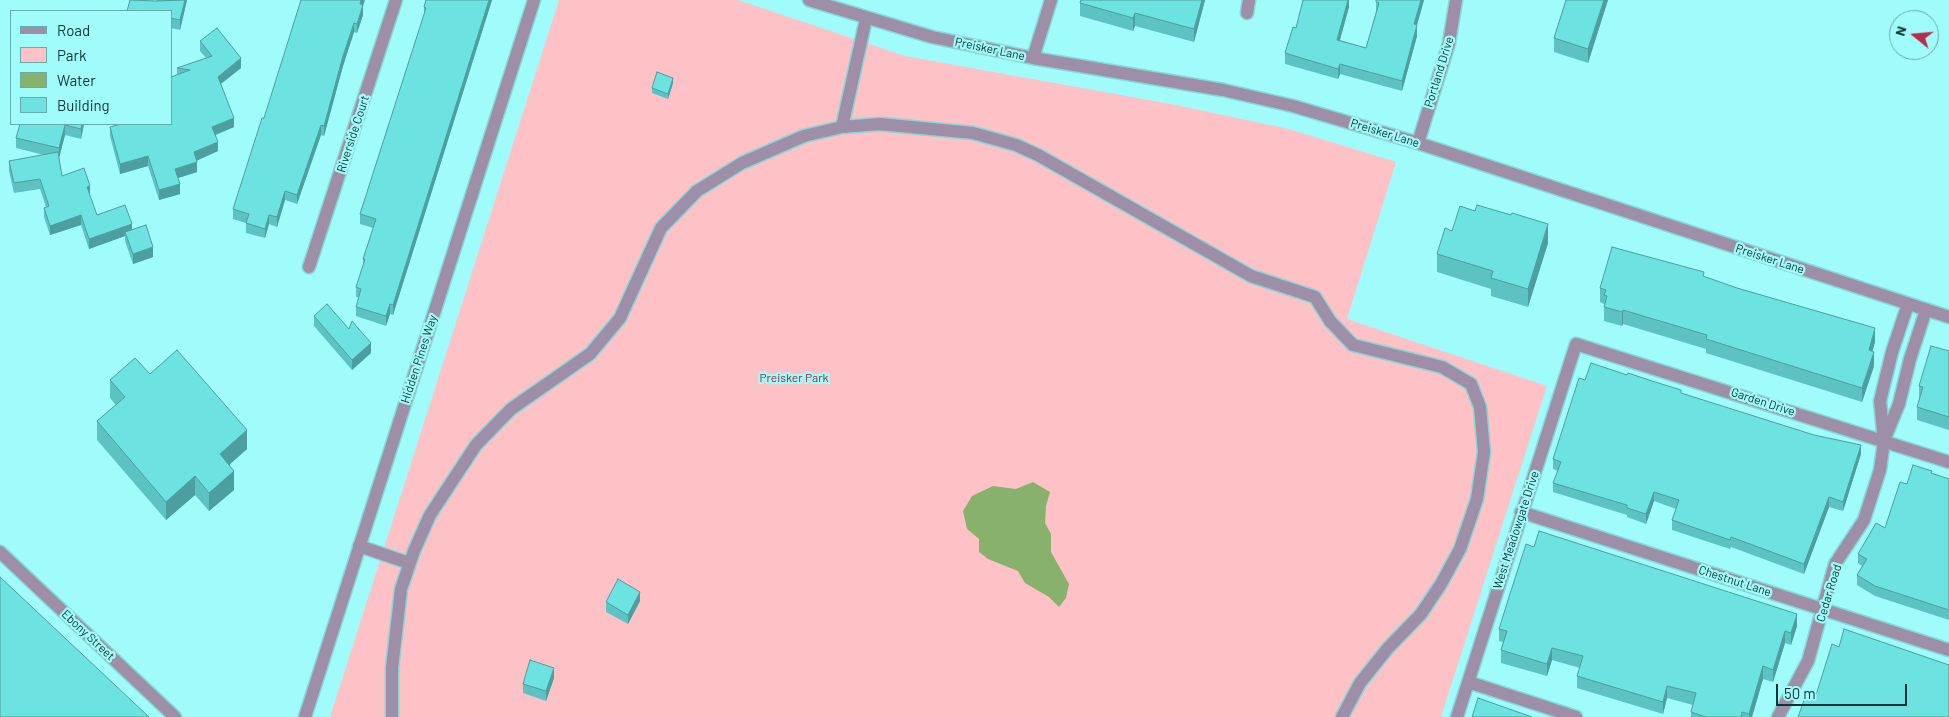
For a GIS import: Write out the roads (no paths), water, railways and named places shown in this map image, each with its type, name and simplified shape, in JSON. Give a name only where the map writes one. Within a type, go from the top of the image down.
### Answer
[{"type":"street","name":"Riverside Court","points":[[309,267],[396,0]]},
{"type":"street","name":"Hidden Pines Way","points":[[304,717],[534,0]]},
{"type":"street","name":"Preisker Lane","points":[[809,0],[866,19],[932,37],[1033,58],[1223,90],[1293,106],[1418,143],[1949,317]]},
{"type":"street","points":[[1033,58],[1051,0]]},
{"type":"street","name":"Portland Drive","points":[[1418,143],[1449,43],[1456,0]]},
{"type":"street","points":[[842,127],[866,19]]},
{"type":"street","points":[[392,717],[392,668],[396,618],[401,589],[409,564],[430,515],[476,445],[511,409],[590,354],[620,318],[661,228],[697,191],[742,162],[804,136],[842,127],[880,124],[973,133],[1016,145],[1038,155],[1251,276],[1315,297],[1330,321],[1353,346],[1442,367],[1471,384],[1480,407],[1484,452],[1477,499],[1460,549],[1442,584],[1421,614],[1388,648],[1360,682],[1342,717]]},
{"type":"street","name":"Cedar Road","points":[[1778,717],[1808,661],[1836,564],[1864,520],[1880,470],[1884,441],[1880,401],[1892,352],[1908,304]]},
{"type":"street","name":"Cedar Road","points":[[1884,441],[1899,404],[1910,359],[1926,310]]},
{"type":"street","name":"Garden Drive","points":[[1576,344],[1949,462]]},
{"type":"street","name":"West Meadowgate Drive","points":[[1457,717],[1576,344]]},
{"type":"street","name":"Chestnut Lane","points":[[1521,512],[1949,650]]},
{"type":"street","points":[[359,546],[409,564]]},
{"type":"street","name":"Ebony Street","points":[[0,552],[175,717]]},
{"type":"street","points":[[1468,682],[1576,717]]},
{"type":"water","points":[[1033,482],[1050,492],[1046,506],[1045,523],[1051,534],[1051,552],[1069,584],[1066,598],[1059,607],[1049,597],[1025,583],[1018,571],[988,559],[979,552],[979,539],[967,529],[963,511],[972,496],[993,486],[1016,489]]},
{"type":"park label","name":"Preisker Park","points":[[794,378]]}]
